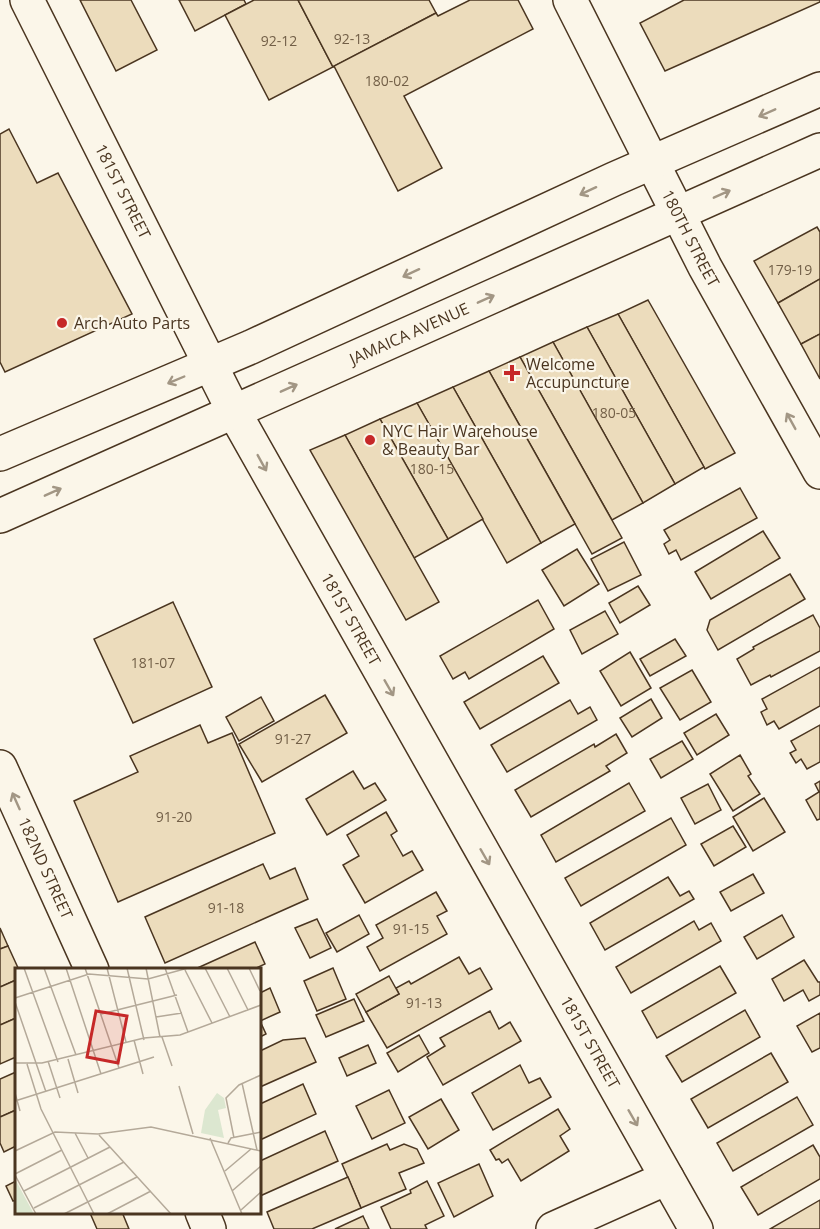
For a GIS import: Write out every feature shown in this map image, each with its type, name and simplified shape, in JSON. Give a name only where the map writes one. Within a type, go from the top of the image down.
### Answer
[{"type":"street","name":"181ST STREET","points":[[27,0],[234,412],[696,1229]]},
{"type":"street","name":"180TH STREET","points":[[570,0],[677,214],[820,472]]},
{"type":"street","points":[[0,454],[210,365],[614,179],[820,90]]},
{"type":"street","name":"JAMAICA AVENUE","points":[[0,516],[820,150]]},
{"type":"street","name":"182ND STREET","points":[[0,767],[92,968]]},
{"type":"street","points":[[553,1229],[667,1178]]},
{"type":"street","points":[[203,1214],[209,1229]]},
{"type":"building","points":[[80,0],[131,0],[157,50],[116,71]]},
{"type":"building","points":[[179,0],[244,0],[246,4],[195,31]]},
{"type":"building","points":[[254,0],[298,0],[333,67],[269,100],[225,15]]},
{"type":"building","points":[[298,0],[429,0],[436,13],[333,67]]},
{"type":"building","points":[[470,0],[518,0],[533,29],[404,96],[442,168],[398,191],[334,66],[436,13],[438,16]]},
{"type":"building","points":[[684,0],[820,0],[820,2],[665,71],[640,23]]},
{"type":"building","points":[[9,129],[37,183],[58,173],[132,314],[5,372],[0,362],[0,134]]},
{"type":"building","points":[[817,227],[820,232],[820,279],[778,303],[754,261]]},
{"type":"building","points":[[820,279],[820,334],[801,344],[778,303]]},
{"type":"building","points":[[648,300],[735,453],[705,469],[618,314]]},
{"type":"building","points":[[618,314],[704,467],[675,484],[587,327]]},
{"type":"building","points":[[587,327],[675,484],[643,503],[553,342]]},
{"type":"building","points":[[820,334],[820,379],[801,344]]},
{"type":"building","points":[[553,342],[643,503],[612,520],[520,357]]},
{"type":"building","points":[[520,357],[622,538],[592,554],[489,371]]},
{"type":"building","points":[[489,371],[575,524],[541,543],[453,387]]},
{"type":"building","points":[[453,387],[541,543],[507,563],[417,403]]},
{"type":"building","points":[[417,403],[483,519],[448,539],[380,419]]},
{"type":"building","points":[[380,419],[448,539],[414,558],[345,435]]},
{"type":"building","points":[[345,435],[439,602],[406,620],[310,450]]},
{"type":"building","points":[[740,488],[757,518],[681,560],[676,550],[669,554],[664,544],[670,540],[664,530]]},
{"type":"building","points":[[763,531],[780,558],[711,599],[695,572]]},
{"type":"building","points":[[624,542],[641,575],[608,591],[591,559]]},
{"type":"building","points":[[577,549],[599,584],[564,606],[542,570]]},
{"type":"building","points":[[790,574],[805,599],[718,650],[707,630],[710,620]]},
{"type":"building","points":[[638,586],[650,605],[620,623],[609,603]]},
{"type":"building","points":[[538,600],[554,629],[469,679],[465,672],[453,679],[440,656]]},
{"type":"building","points":[[173,602],[212,687],[133,723],[94,639]]},
{"type":"building","points":[[605,611],[618,634],[582,654],[570,630]]},
{"type":"building","points":[[813,615],[820,628],[820,651],[751,685],[737,659],[754,649],[753,647]]},
{"type":"building","points":[[675,639],[686,656],[650,676],[640,659]]},
{"type":"building","points":[[630,652],[651,688],[621,706],[600,671]]},
{"type":"building","points":[[543,656],[559,683],[480,729],[464,702]]},
{"type":"building","points":[[820,667],[820,706],[779,729],[774,721],[767,725],[761,712],[767,709],[762,699]]},
{"type":"building","points":[[692,670],[711,702],[680,720],[660,688]]},
{"type":"building","points":[[325,695],[347,733],[262,782],[239,744]]},
{"type":"building","points":[[261,697],[274,721],[239,741],[226,717]]},
{"type":"building","points":[[651,699],[662,718],[632,737],[620,718]]},
{"type":"building","points":[[570,700],[578,714],[590,707],[597,720],[507,772],[491,745]]},
{"type":"building","points":[[716,714],[729,735],[697,755],[684,733]]},
{"type":"building","points":[[200,725],[208,743],[232,733],[275,833],[118,902],[74,801],[138,772],[130,756]]},
{"type":"building","points":[[820,725],[820,762],[807,769],[801,759],[796,763],[790,753],[796,750],[791,741]]},
{"type":"building","points":[[616,734],[627,753],[606,766],[610,771],[531,817],[515,790],[594,744],[595,747]]},
{"type":"building","points":[[682,741],[693,759],[661,778],[650,759]]},
{"type":"building","points":[[740,755],[751,774],[748,776],[760,794],[733,811],[710,774]]},
{"type":"building","points":[[353,771],[364,789],[375,783],[386,800],[327,835],[306,799]]},
{"type":"building","points":[[820,781],[820,819],[817,820],[806,800],[819,792],[815,784]]},
{"type":"building","points":[[629,783],[645,811],[556,862],[541,835]]},
{"type":"building","points":[[708,784],[721,810],[695,824],[681,798]]},
{"type":"building","points":[[764,798],[785,832],[753,851],[733,817]]},
{"type":"building","points":[[386,812],[397,831],[391,835],[403,856],[412,851],[423,870],[365,903],[343,865],[359,856],[347,835]]},
{"type":"building","points":[[671,818],[686,845],[581,906],[565,878]]},
{"type":"building","points":[[733,826],[746,847],[714,866],[701,844]]},
{"type":"building","points":[[263,864],[270,879],[295,868],[308,899],[165,963],[145,917]]},
{"type":"building","points":[[753,874],[764,893],[731,911],[720,892]]},
{"type":"building","points":[[668,877],[680,896],[689,891],[694,899],[605,950],[590,923]]},
{"type":"building","points":[[436,892],[447,911],[437,916],[447,934],[380,971],[367,947],[383,938],[376,925]]},
{"type":"building","points":[[359,915],[369,934],[337,952],[326,933]]},
{"type":"building","points":[[782,915],[794,937],[757,959],[744,937]]},
{"type":"building","points":[[317,919],[331,948],[310,958],[295,928]]},
{"type":"building","points":[[694,921],[699,930],[711,923],[721,941],[631,993],[616,967]]},
{"type":"building","points":[[0,928],[8,946],[0,949]]},
{"type":"building","points":[[255,942],[265,964],[256,968],[197,968]]},
{"type":"building","points":[[8,946],[18,968],[15,968],[15,980],[0,987],[0,949]]},
{"type":"building","points":[[459,957],[469,974],[480,968],[492,989],[387,1048],[366,1012],[399,994],[396,988],[409,981],[411,984]]},
{"type":"building","points":[[804,960],[820,982],[820,995],[809,1001],[803,990],[784,1001],[772,979]]},
{"type":"building","points":[[720,966],[736,993],[657,1038],[642,1011]]},
{"type":"building","points":[[333,968],[346,999],[317,1011],[304,981]]},
{"type":"building","points":[[389,976],[399,994],[366,1012],[356,994]]},
{"type":"building","points":[[15,980],[15,1018],[0,1025],[0,987]]},
{"type":"building","points":[[270,988],[280,1012],[261,1021],[261,992]]},
{"type":"building","points":[[354,999],[364,1021],[326,1037],[316,1015]]},
{"type":"building","points":[[745,1010],[760,1037],[682,1082],[666,1056]]},
{"type":"building","points":[[490,1011],[499,1029],[510,1022],[521,1041],[443,1085],[427,1057],[445,1046],[440,1038]]},
{"type":"building","points":[[820,1013],[820,1048],[812,1052],[797,1026]]},
{"type":"building","points":[[15,1018],[15,1057],[0,1064],[0,1025]]},
{"type":"building","points":[[261,1023],[266,1034],[261,1036]]},
{"type":"building","points":[[419,1035],[429,1053],[398,1072],[387,1053]]},
{"type":"building","points":[[305,1038],[316,1062],[261,1087],[261,1051],[283,1040]]},
{"type":"building","points":[[368,1045],[376,1063],[347,1076],[339,1058]]},
{"type":"building","points":[[771,1053],[788,1082],[708,1128],[691,1099]]},
{"type":"building","points":[[520,1065],[529,1083],[540,1078],[551,1097],[493,1130],[472,1093]]},
{"type":"building","points":[[15,1072],[15,1110],[0,1117],[0,1079]]},
{"type":"building","points":[[303,1084],[316,1114],[261,1140],[261,1104]]},
{"type":"building","points":[[389,1090],[405,1123],[372,1139],[356,1106]]},
{"type":"building","points":[[797,1097],[813,1125],[733,1171],[717,1143]]},
{"type":"building","points":[[441,1099],[459,1130],[428,1149],[409,1117]]},
{"type":"building","points":[[558,1109],[570,1129],[560,1136],[569,1151],[521,1181],[508,1159],[502,1163],[499,1159],[496,1160],[490,1150]]},
{"type":"building","points":[[15,1110],[15,1146],[4,1152],[0,1143],[0,1117]]},
{"type":"building","points":[[325,1131],[338,1161],[261,1196],[261,1161]]},
{"type":"building","points":[[387,1144],[390,1150],[404,1144],[417,1149],[424,1163],[399,1173],[406,1189],[361,1208],[342,1164]]},
{"type":"building","points":[[813,1145],[820,1157],[820,1179],[758,1215],[741,1187]]},
{"type":"building","points":[[479,1164],[493,1196],[454,1217],[438,1183]]},
{"type":"building","points":[[348,1177],[361,1208],[312,1229],[274,1229],[267,1212]]},
{"type":"building","points":[[427,1181],[444,1216],[425,1225],[427,1229],[391,1229],[381,1207],[411,1193],[410,1190]]},
{"type":"building","points":[[15,1182],[15,1200],[13,1201],[6,1186]]},
{"type":"building","points":[[820,1200],[820,1229],[770,1229]]},
{"type":"building","points":[[90,1214],[123,1214],[129,1229],[97,1229]]},
{"type":"building","points":[[363,1216],[369,1229],[335,1229]]},
{"type":"place","name":"Arch Auto Parts","points":[[62,323]]},
{"type":"place","name":"Welcome Accupuncture","points":[[512,373]]},
{"type":"place","name":"NYC Hair Warehouse & Beauty Bar","points":[[370,440]]}]
